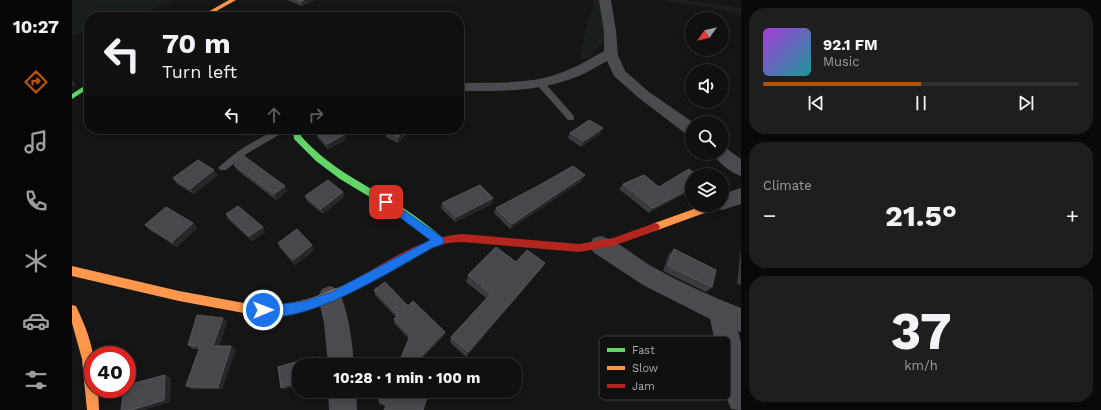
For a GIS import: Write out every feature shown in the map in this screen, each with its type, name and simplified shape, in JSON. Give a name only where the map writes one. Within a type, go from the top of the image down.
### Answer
[{"type":"street","points":[[211,12],[233,0]]},
{"type":"street","points":[[605,0],[610,31],[611,53],[616,69],[628,82],[685,125]]},
{"type":"street","points":[[464,87],[540,83],[572,74],[611,53]]},
{"type":"street","points":[[72,97],[84,89]]},
{"type":"street","points":[[297,134],[297,137],[311,152],[336,171],[398,209],[440,241]]},
{"type":"street","points":[[729,159],[741,169]]},
{"type":"street","points":[[729,200],[741,196]]},
{"type":"street","points":[[72,271],[155,292],[252,310],[286,310],[305,306],[330,297],[401,261],[429,244],[448,238],[579,248],[601,245],[695,212]]},
{"type":"street","points":[[601,245],[624,262],[653,278],[731,316],[741,399]]},
{"type":"street","points":[[330,297],[338,331],[340,358]]},
{"type":"street","points":[[72,310],[80,323],[86,346],[93,410]]},
{"type":"street","points":[[342,398],[343,410]]},
{"type":"lane","points":[[540,83],[571,118]]},
{"type":"lane","points":[[223,168],[255,143],[274,134]]},
{"type":"shaded area","points":[[72,0],[177,0],[142,12],[84,12],[84,32],[72,36]]},
{"type":"shaded area","points":[[593,0],[602,0],[605,40],[590,57],[587,59],[580,58],[587,23],[593,9]]},
{"type":"shaded area","points":[[659,0],[689,0],[741,8],[741,16],[727,11]]},
{"type":"building","points":[[589,120],[603,128],[584,141],[570,133]]},
{"type":"building","points":[[318,134],[345,134],[327,144]]},
{"type":"building","points":[[392,134],[401,134],[398,137]]},
{"type":"building","points":[[244,156],[285,186],[274,194],[234,165]]},
{"type":"building","points":[[198,160],[214,170],[190,189],[173,178]]},
{"type":"building","points":[[573,166],[585,175],[512,224],[496,208],[538,186]]},
{"type":"building","points":[[685,171],[685,192],[653,208],[623,184],[644,175],[659,187]]},
{"type":"building","points":[[328,180],[343,192],[321,209],[305,196]]},
{"type":"building","points":[[480,185],[493,198],[456,217],[442,203]]},
{"type":"building","points":[[238,206],[263,227],[249,236],[226,214]]},
{"type":"building","points":[[166,207],[193,223],[172,242],[145,225]]},
{"type":"building","points":[[297,229],[312,245],[293,260],[278,243]]},
{"type":"building","points":[[496,247],[516,262],[527,250],[545,263],[468,352],[451,337],[491,294],[468,275]]},
{"type":"building","points":[[674,249],[716,270],[712,287],[668,266]]},
{"type":"building","points":[[385,282],[408,306],[413,301],[445,332],[420,358],[401,358],[410,336],[394,319],[398,315],[374,290]]},
{"type":"building","points":[[197,315],[223,318],[213,346],[231,346],[218,387],[186,386],[200,346],[188,345]]},
{"type":"building","points":[[292,363],[292,384],[281,388],[278,367]]},
{"type":"building","points":[[165,375],[164,400],[131,410],[121,410],[123,398],[136,398],[136,383]]},
{"type":"building","points":[[380,398],[427,398],[423,410],[384,410],[386,405],[379,401]]},
{"type":"traffic: fast","points":[[72,97],[84,89]]},
{"type":"traffic: fast","points":[[297,134],[297,137],[307,149],[343,177],[402,212],[440,241]]},
{"type":"traffic: slow","points":[[211,12],[233,0]]},
{"type":"traffic: slow","points":[[655,227],[696,212]]},
{"type":"traffic: slow","points":[[72,271],[179,296],[237,308],[260,311],[285,310],[305,306],[324,300],[351,287]]},
{"type":"traffic: slow","points":[[72,310],[82,334],[88,359],[93,410]]},
{"type":"traffic: jam","points":[[351,287],[429,244],[448,239],[462,238],[579,248],[613,242],[655,227]]},
{"type":"route","points":[[263,310],[286,310],[305,306],[334,296],[401,261],[429,244],[440,241],[398,209],[386,202]]}]
